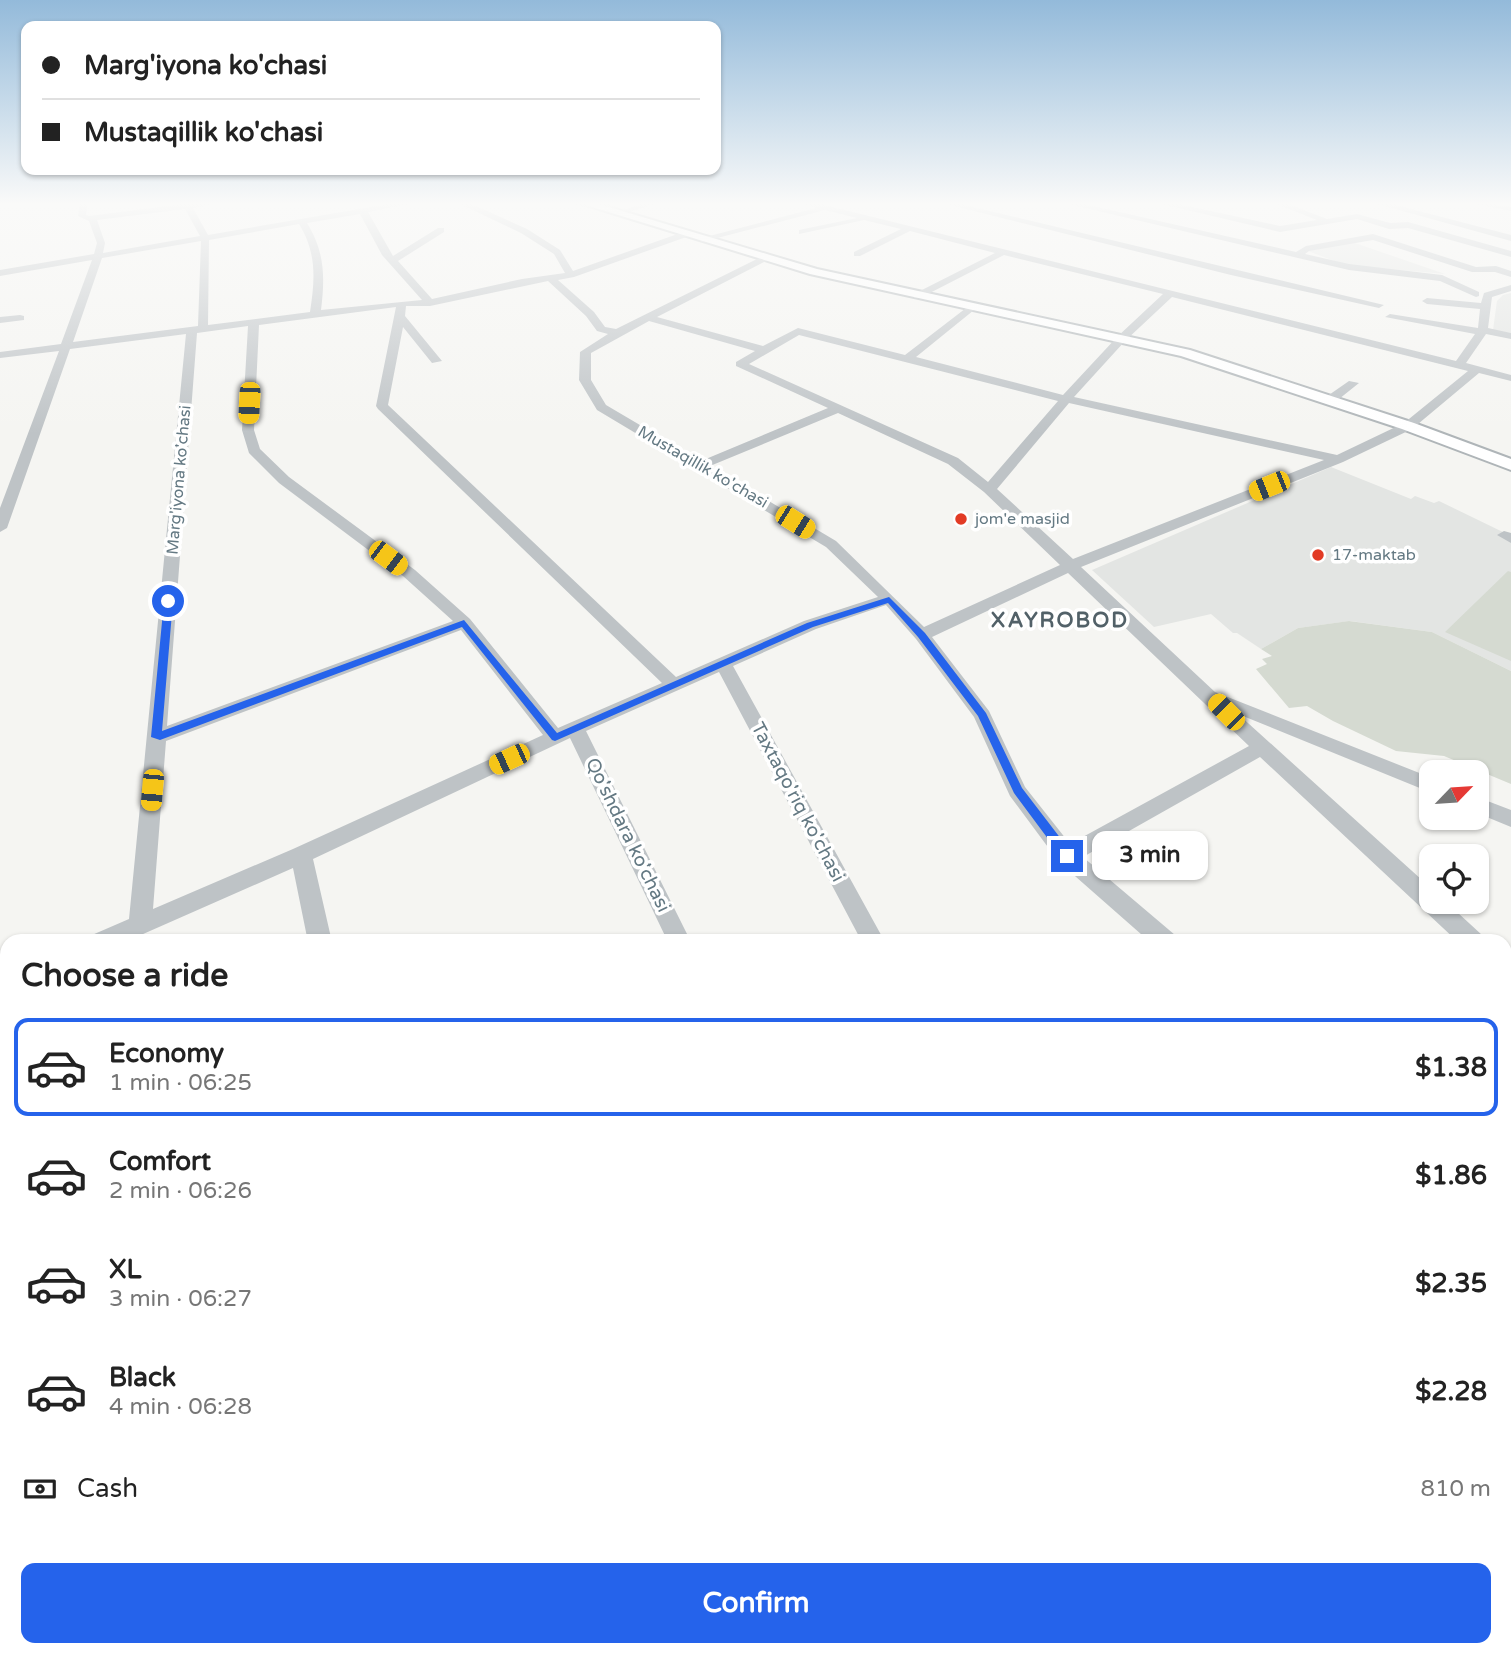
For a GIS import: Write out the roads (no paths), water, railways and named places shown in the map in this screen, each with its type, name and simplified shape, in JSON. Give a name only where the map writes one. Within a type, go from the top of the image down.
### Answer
[{"type":"main road","points":[[850,279],[970,308],[1185,353],[1408,426],[1511,465]]},
{"type":"street","points":[[0,527],[90,279]]},
{"type":"street","name":"Marg'iyona ko'chasi","points":[[140,923],[201,279]]},
{"type":"street","points":[[315,314],[320,279]]},
{"type":"street","points":[[409,279],[430,303]]},
{"type":"street","points":[[0,355],[315,314],[401,310],[541,279]]},
{"type":"street","points":[[551,279],[590,314],[601,329],[617,333]]},
{"type":"street","name":"Mustaqillik ko'chasi","points":[[724,279],[617,333],[586,352],[585,380],[601,407],[831,544],[889,599],[922,635],[982,715],[1017,790],[1067,856],[1158,934]]},
{"type":"street","points":[[917,296],[950,279]]},
{"type":"street","points":[[1116,279],[1511,378]]},
{"type":"street","points":[[1299,279],[1333,286],[1379,305]]},
{"type":"street","points":[[1333,286],[1335,279]]},
{"type":"street","points":[[1444,279],[1483,298]]},
{"type":"street","points":[[1420,287],[1483,298]]},
{"type":"street","points":[[1427,301],[1483,298],[1511,288]]},
{"type":"street","points":[[989,489],[1066,398],[1121,339],[1170,293]]},
{"type":"street","points":[[1459,365],[1483,331],[1483,298]]},
{"type":"street","points":[[908,358],[970,308]]},
{"type":"street","points":[[401,310],[436,361]]},
{"type":"street","points":[[401,310],[382,406],[673,684]]},
{"type":"street","points":[[1390,317],[1511,335]]},
{"type":"street","points":[[0,320],[20,318]]},
{"type":"street","points":[[650,318],[764,350]]},
{"type":"street","name":"Qo'shdara ko'chasi","points":[[254,321],[248,430],[254,450],[284,480],[409,573],[464,623],[565,733],[676,934]]},
{"type":"street","points":[[1338,459],[1066,398],[798,331],[740,364],[953,461],[989,489],[1262,747],[1465,934]]},
{"type":"street","points":[[922,635],[1072,565],[1338,459],[1408,426],[1476,370]]},
{"type":"street","points":[[1330,400],[1353,383]]},
{"type":"street","points":[[700,466],[839,408]]},
{"type":"street","points":[[117,934],[301,855],[673,684],[810,625],[889,599]]},
{"type":"street","points":[[156,737],[464,623]]},
{"type":"street","name":"Taxtaqo'riq ko'chasi","points":[[723,663],[870,934]]},
{"type":"street","points":[[1208,694],[1419,781]]},
{"type":"street","points":[[1067,856],[1262,747]]},
{"type":"street","points":[[1489,810],[1511,819]]},
{"type":"street","points":[[301,855],[318,934]]},
{"type":"place","name":"jom'e masjid","points":[[961,519]]},
{"type":"place","name":"17-maktab","points":[[1318,555]]},
{"type":"district","name":"XAYROBOD","points":[[1060,620]]}]
